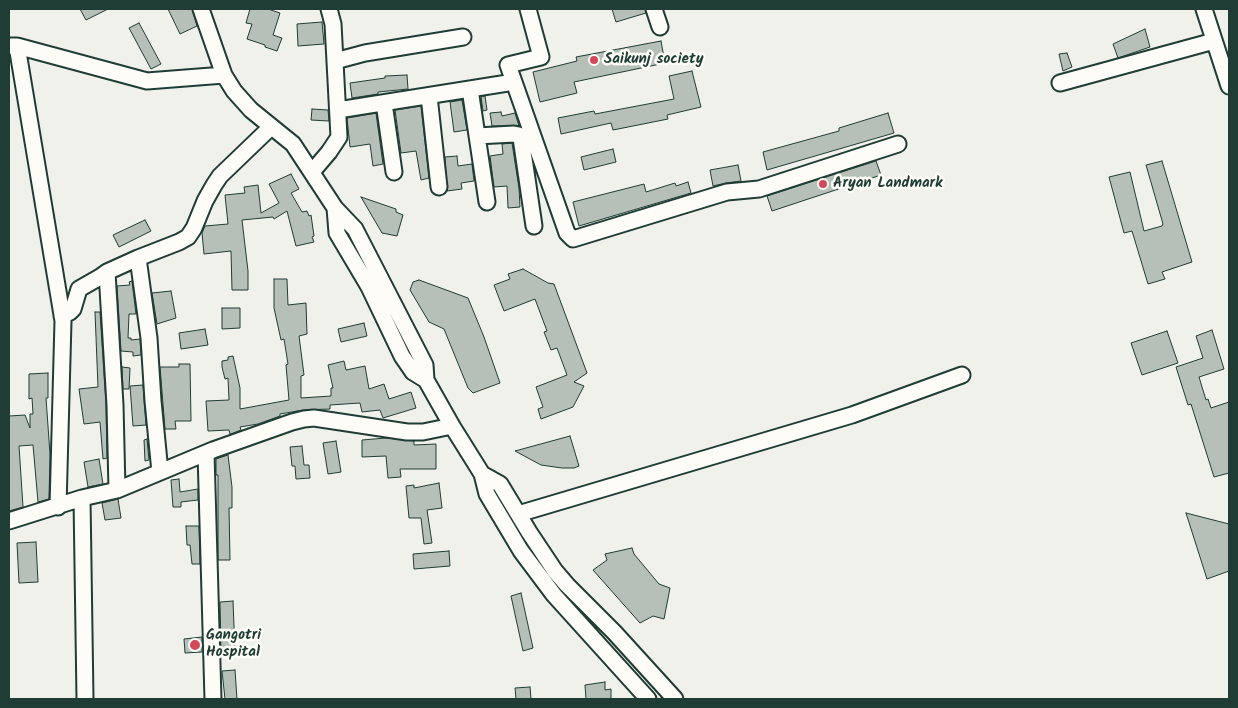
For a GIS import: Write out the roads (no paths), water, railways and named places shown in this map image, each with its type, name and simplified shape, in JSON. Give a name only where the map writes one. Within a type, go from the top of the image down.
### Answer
[{"type":"street","points":[[202,9],[224,74],[234,91],[251,110],[293,144],[335,208],[355,229],[425,366],[426,380],[482,474],[487,494],[521,551],[554,595],[648,699]]},
{"type":"street","points":[[312,172],[339,137],[333,24],[329,9]]},
{"type":"street","points":[[528,9],[541,57],[508,65],[567,234],[570,237],[579,238],[727,192],[758,189],[898,144]]},
{"type":"street","points":[[654,9],[660,27]]},
{"type":"street","points":[[1204,9],[1229,86]]},
{"type":"street","points":[[334,61],[365,53],[463,37]]},
{"type":"street","points":[[1060,83],[1214,41]]},
{"type":"street","points":[[58,507],[62,316],[13,46],[90,64],[148,81],[224,74]]},
{"type":"street","points":[[338,110],[514,82]]},
{"type":"street","points":[[470,89],[487,202]]},
{"type":"street","points":[[428,96],[439,187]]},
{"type":"street","points":[[384,103],[394,172]]},
{"type":"street","points":[[62,316],[73,308],[79,289],[107,272],[188,237],[194,228],[204,201],[220,176],[271,127]]},
{"type":"street","points":[[477,136],[518,134],[521,138],[534,226]]},
{"type":"street","points":[[138,258],[149,338],[160,472]]},
{"type":"street","points":[[107,272],[115,405],[117,490]]},
{"type":"street","points":[[518,514],[852,415],[962,376]]},
{"type":"street","points":[[9,521],[82,498],[117,490],[206,453],[292,422],[314,418],[408,432],[423,432],[452,426]]},
{"type":"street","points":[[206,453],[213,699]]},
{"type":"street","points":[[482,474],[500,484],[555,571],[567,585],[614,632],[675,699]]},
{"type":"street","points":[[82,498],[85,699]]},
{"type":"place","name":"Saikunj society","points":[[594,60]]},
{"type":"place","name":"Aryan Landmark","points":[[823,184]]},
{"type":"place","name":"Gangotri Hospital","points":[[195,645]]}]
